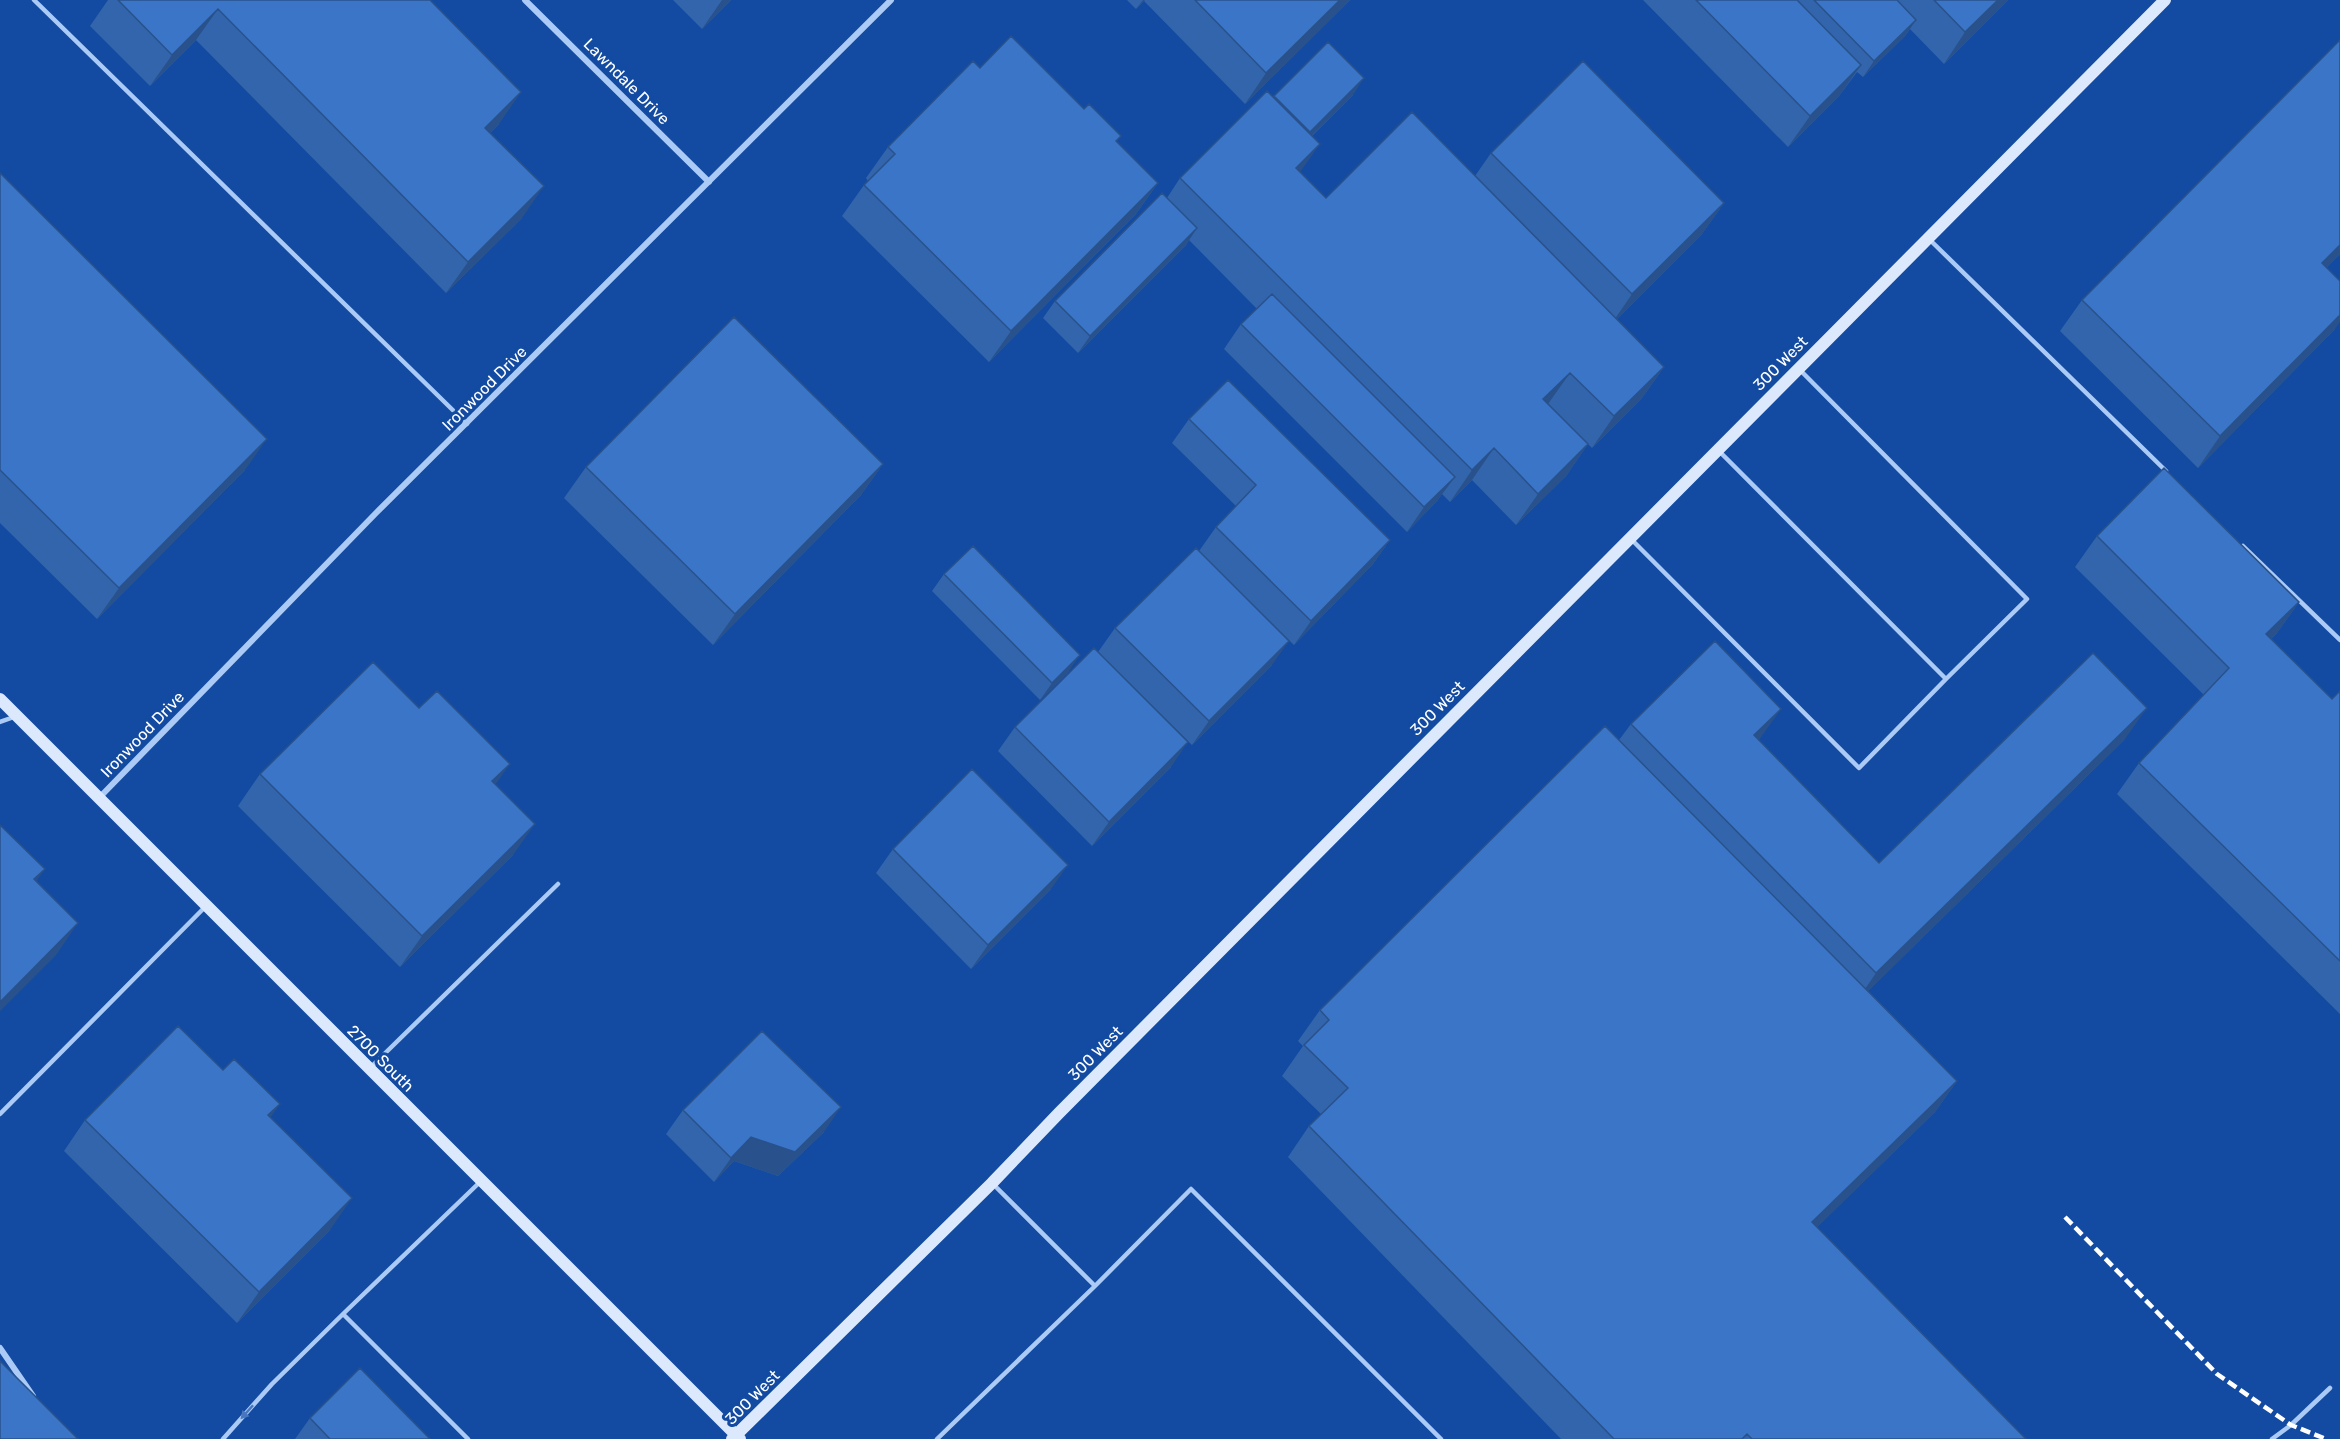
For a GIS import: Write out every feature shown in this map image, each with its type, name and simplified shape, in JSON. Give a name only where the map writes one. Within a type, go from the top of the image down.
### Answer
[{"type":"main road","name":"300 West","points":[[736,1438],[992,1183],[1717,449],[2165,0]]},
{"type":"main road","name":"2700 South","points":[[0,699],[736,1438]]},
{"type":"street","name":"Lawndale Drive","points":[[525,0],[709,182]]},
{"type":"street","name":"Ironwood Drive","points":[[98,798],[376,513],[891,0]]},
{"type":"street","points":[[0,1348],[42,1406]]},
{"type":"lane","points":[[33,0],[467,424]]},
{"type":"lane","points":[[1928,238],[2172,477]]},
{"type":"lane","points":[[1630,537],[1858,768],[2027,599],[1798,368]]},
{"type":"lane","points":[[1717,449],[1946,679]]},
{"type":"lane","points":[[2239,542],[2340,640]]},
{"type":"lane","points":[[0,722],[16,717]]},
{"type":"lane","points":[[369,1069],[558,884]]},
{"type":"lane","points":[[0,1114],[206,906]]},
{"type":"lane","points":[[223,1439],[272,1384],[480,1180]]},
{"type":"lane","points":[[992,1183],[1095,1286]]},
{"type":"lane","points":[[937,1439],[1191,1189],[1441,1439]]},
{"type":"lane","points":[[343,1314],[468,1439]]},
{"type":"lane","points":[[2272,1439],[2291,1425],[2330,1388]]},
{"type":"building","points":[[118,0],[430,0],[521,92],[485,128],[544,186],[468,262],[218,9],[172,55]]},
{"type":"building","points":[[1195,0],[1340,0],[1266,73]]},
{"type":"building","points":[[1696,0],[1797,0],[1861,65],[1810,116]]},
{"type":"building","points":[[1814,0],[1897,0],[1916,20],[1874,61]]},
{"type":"building","points":[[1934,0],[1998,0],[1965,32]]},
{"type":"building","points":[[1011,36],[1084,109],[1089,104],[1121,136],[1116,141],[1158,183],[1011,331],[864,185],[895,154],[888,147],[973,61],[980,68]]},
{"type":"building","points":[[2340,40],[2340,245],[2322,263],[2340,281],[2340,315],[2220,436],[2082,300]]},
{"type":"building","points":[[1328,42],[1364,78],[1310,132],[1274,96]]},
{"type":"building","points":[[1583,61],[1724,203],[1632,294],[1491,153]]},
{"type":"building","points":[[1267,91],[1320,144],[1296,168],[1326,198],[1412,112],[1664,367],[1614,416],[1570,373],[1543,399],[1588,444],[1538,494],[1494,448],[1472,470],[1180,178]]},
{"type":"building","points":[[0,173],[267,439],[119,588],[0,470]]},
{"type":"building","points":[[1162,193],[1197,228],[1090,336],[1055,301]]},
{"type":"building","points":[[1272,294],[1455,477],[1424,507],[1241,324]]},
{"type":"building","points":[[734,317],[883,464],[735,614],[586,467]]},
{"type":"building","points":[[1228,380],[1390,540],[1311,621],[1216,527],[1256,485],[1189,419]]},
{"type":"building","points":[[2164,468],[2299,602],[2266,634],[2332,699],[2340,691],[2340,961],[2139,763],[2229,668],[2097,536]]},
{"type":"building","points":[[973,546],[1080,655],[1052,683],[944,574]]},
{"type":"building","points":[[1196,548],[1289,641],[1209,721],[1115,628]]},
{"type":"building","points":[[1715,641],[1781,709],[1754,735],[1879,863],[2093,653],[2147,708],[1876,973],[1631,724]]},
{"type":"building","points":[[1094,648],[1188,742],[1109,822],[1015,727]]},
{"type":"building","points":[[373,662],[419,708],[437,691],[510,764],[492,781],[535,824],[422,936],[260,774]]},
{"type":"building","points":[[1605,726],[1957,1081],[1812,1222],[2026,1439],[1752,1439],[1747,1434],[1742,1439],[1614,1439],[1309,1126],[1348,1088],[1304,1045],[1329,1020],[1320,1010]]},
{"type":"building","points":[[972,769],[1068,865],[988,945],[893,849]]},
{"type":"building","points":[[0,825],[45,869],[34,879],[78,923],[0,1002]]},
{"type":"building","points":[[178,1026],[223,1070],[234,1059],[280,1104],[268,1115],[352,1198],[259,1292],[85,1120]]},
{"type":"building","points":[[762,1031],[841,1107],[795,1152],[751,1137],[731,1158],[683,1110]]},
{"type":"building","points":[[0,1361],[78,1439],[0,1439]]},
{"type":"building","points":[[360,1368],[430,1439],[330,1439],[310,1418]]},
{"type":"railway","points":[[2065,1217],[2217,1374],[2291,1425],[2326,1439]]}]
